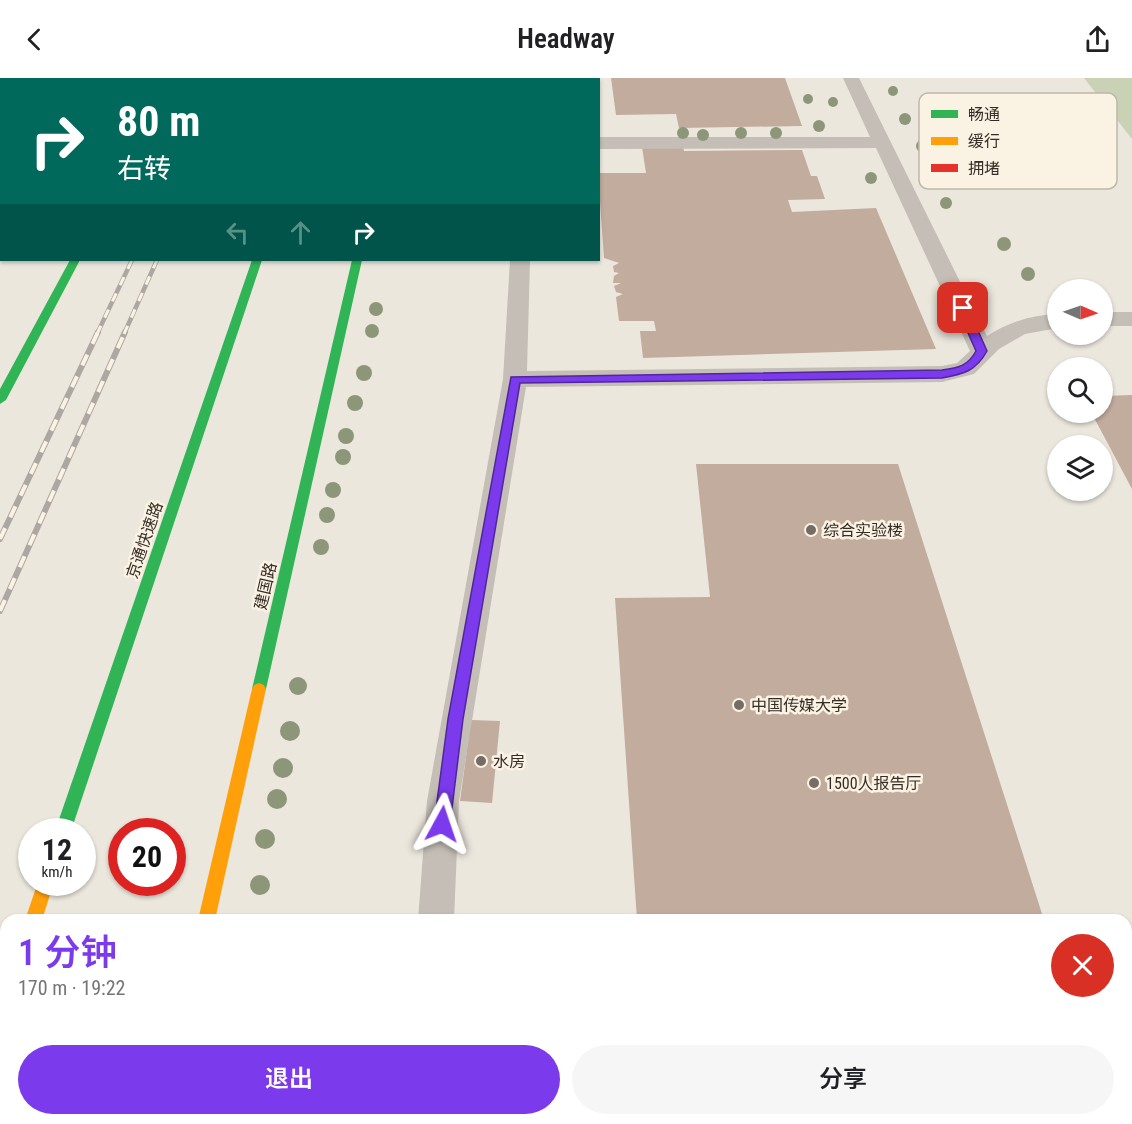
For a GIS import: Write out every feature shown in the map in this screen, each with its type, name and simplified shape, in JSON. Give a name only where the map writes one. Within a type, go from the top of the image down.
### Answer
[{"type":"main road","points":[[0,400],[74,261]]},
{"type":"main road","name":"京通快速路","points":[[67,818],[257,261]]},
{"type":"main road","name":"建国路","points":[[207,914],[357,261]]},
{"type":"main road","points":[[35,914],[41,896]]},
{"type":"lane","points":[[851,78],[982,351]]},
{"type":"lane","points":[[600,143],[881,142]]},
{"type":"lane","points":[[436,914],[445,789],[515,379],[520,261]]},
{"type":"lane","points":[[1113,319],[1132,319]]},
{"type":"lane","points":[[515,379],[942,374],[965,370],[976,362],[982,351],[1003,334],[1024,324],[1047,322]]},
{"type":"green space","points":[[1084,78],[1132,78],[1132,139],[1117,120],[1117,93],[1096,93]]},
{"type":"building","points":[[611,78],[785,78],[802,126],[679,128],[676,114],[616,115]]},
{"type":"building","points":[[683,146],[684,151],[802,150],[811,176],[817,176],[825,199],[788,200],[792,212],[876,208],[936,349],[643,358],[640,331],[656,331],[654,321],[619,321],[616,297],[623,294],[616,292],[614,286],[621,283],[613,283],[614,276],[619,273],[614,272],[613,266],[619,263],[604,258],[600,201],[600,173],[646,173],[642,147]]},
{"type":"building","points":[[1132,395],[1132,489],[1113,453],[1113,435],[1103,435],[1097,423],[1113,423],[1113,396]]},
{"type":"building","name":"1500人报告厅","points":[[696,464],[898,464],[1042,914],[637,914],[615,598],[710,597]]},
{"type":"building","name":"水房","points":[[471,720],[500,721],[492,803],[460,801]]},
{"type":"railway","points":[[97,334],[132,261]]},
{"type":"railway","points":[[124,334],[157,261]]},
{"type":"railway","points":[[0,539],[98,332]]},
{"type":"railway","points":[[0,611],[125,332]]},
{"type":"traffic: fast","points":[[0,400],[74,261]]},
{"type":"traffic: fast","points":[[67,818],[257,261]]},
{"type":"traffic: fast","points":[[259,689],[357,261]]},
{"type":"traffic: slow","points":[[207,914],[259,689]]},
{"type":"traffic: slow","points":[[35,914],[41,896]]},
{"type":"place","name":"综合实验楼","points":[[811,530]]},
{"type":"place","name":"中国传媒大学","points":[[739,705]]},
{"type":"place","name":"水房","points":[[481,761]]},
{"type":"place","name":"1500人报告厅","points":[[814,783]]},
{"type":"route","points":[[442,824],[443,801],[456,719],[515,379],[942,374],[965,370],[976,362],[982,351],[963,308]]}]
